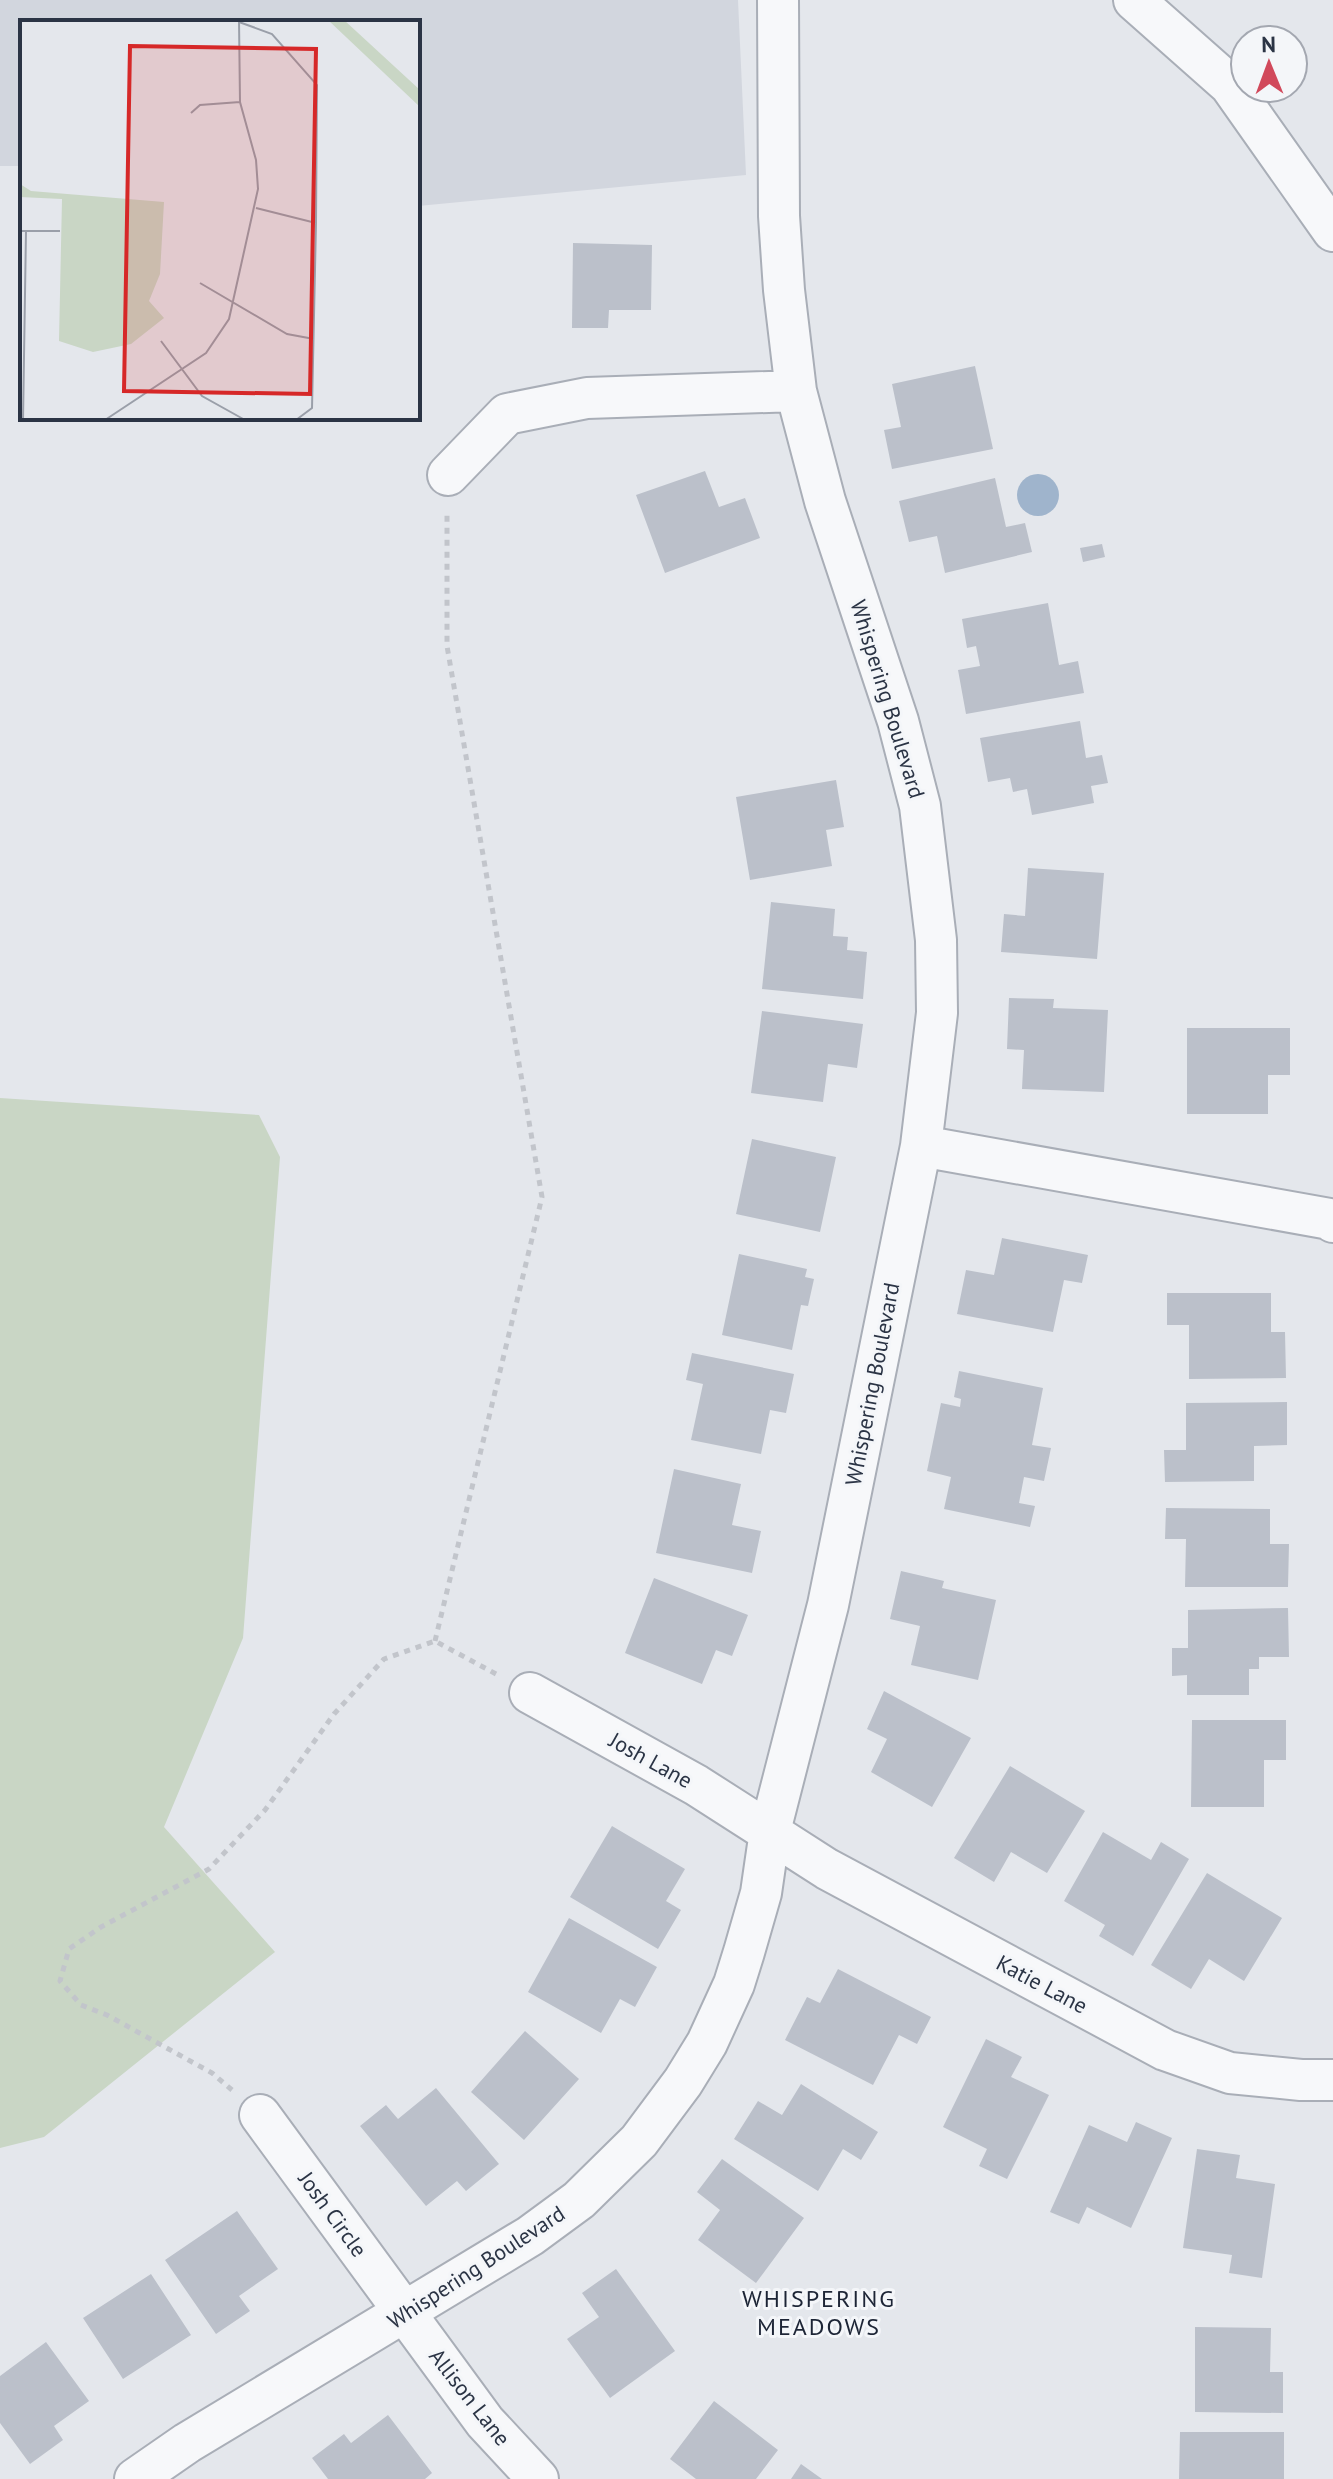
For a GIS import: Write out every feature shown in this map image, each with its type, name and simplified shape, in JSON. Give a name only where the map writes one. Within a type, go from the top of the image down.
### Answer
[{"type":"street","name":"Whispering Boulevard","points":[[135,2479],[198,2436],[547,2224],[579,2200],[639,2141],[683,2082],[707,2043],[734,1984],[761,1893],[770,1831],[828,1605],[921,1146],[937,998],[936,940],[920,806],[898,721],[825,501],[796,391],[779,216],[778,0]]},
{"type":"street","points":[[1134,0],[1230,85],[1333,231]]},
{"type":"street","points":[[448,475],[507,414],[587,398],[796,391]]},
{"type":"street","points":[[921,1146],[1330,1219],[1333,1222]]},
{"type":"street","name":"Josh Lane","points":[[530,1693],[696,1785],[770,1831]]},
{"type":"street","name":"Katie Lane","points":[[770,1831],[827,1869],[1165,2050],[1230,2073],[1333,2080]]},
{"type":"street","name":"Josh Circle","points":[[260,2115],[405,2313]]},
{"type":"street","name":"Allison Lane","points":[[405,2313],[485,2422],[538,2479]]},
{"type":"path","points":[[435,1641],[542,1197],[447,646],[448,475]]},
{"type":"path","points":[[260,2115],[212,2073],[107,2015],[81,2005],[60,1981],[69,1949],[101,1927],[209,1869],[265,1810],[334,1714],[384,1659],[435,1641],[530,1693]]},
{"type":"shaded area","points":[[0,0],[738,0],[746,175],[420,206],[420,20],[20,20],[20,166],[0,166]]},
{"type":"green space","points":[[0,1098],[259,1115],[280,1157],[243,1638],[164,1827],[275,1952],[44,2137],[0,2148]]},
{"type":"water","points":[[1038,474],[1053,480],[1059,495],[1053,510],[1038,516],[1023,510],[1017,495],[1023,480]]},
{"type":"building","points":[[573,243],[652,245],[651,310],[609,310],[608,328],[572,328]]},
{"type":"building","points":[[975,366],[993,449],[892,469],[884,430],[901,427],[892,384]]},
{"type":"building","points":[[705,471],[719,507],[745,498],[760,538],[665,573],[636,495]]},
{"type":"building","points":[[995,478],[1006,527],[1025,523],[1032,552],[945,573],[937,536],[909,542],[899,501]]},
{"type":"building","points":[[1102,544],[1105,557],[1083,562],[1080,548]]},
{"type":"building","points":[[1048,603],[1059,665],[1078,661],[1084,693],[966,714],[958,670],[980,666],[976,646],[967,648],[962,619]]},
{"type":"building","points":[[1080,721],[1086,758],[1102,755],[1108,783],[1091,786],[1094,803],[1032,815],[1027,789],[1013,792],[1010,778],[988,782],[980,738]]},
{"type":"building","points":[[836,780],[844,827],[826,830],[832,866],[750,880],[736,797]]},
{"type":"building","points":[[1028,868],[1104,873],[1097,959],[1001,952],[1004,914],[1025,916]]},
{"type":"building","points":[[771,902],[835,909],[833,936],[848,937],[847,950],[867,952],[863,999],[762,989]]},
{"type":"building","points":[[1009,998],[1054,999],[1053,1008],[1108,1010],[1104,1092],[1022,1089],[1024,1050],[1007,1049]]},
{"type":"building","points":[[762,1011],[863,1024],[857,1068],[828,1064],[823,1102],[751,1093]]},
{"type":"building","points":[[1187,1028],[1290,1028],[1290,1075],[1268,1075],[1268,1114],[1187,1114]]},
{"type":"building","points":[[752,1139],[836,1157],[820,1232],[736,1214]]},
{"type":"building","points":[[1002,1238],[1088,1255],[1082,1283],[1064,1280],[1053,1332],[957,1314],[966,1270],[994,1275]]},
{"type":"building","points":[[739,1254],[807,1269],[805,1277],[814,1279],[808,1306],[801,1305],[792,1350],[722,1335]]},
{"type":"building","points":[[1167,1293],[1271,1293],[1271,1332],[1285,1332],[1286,1378],[1189,1379],[1189,1325],[1167,1325]]},
{"type":"building","points":[[692,1353],[794,1374],[786,1413],[770,1410],[761,1454],[691,1440],[703,1384],[686,1380]]},
{"type":"building","points":[[959,1371],[1043,1388],[1032,1445],[1051,1448],[1044,1481],[1024,1477],[1019,1503],[1035,1506],[1030,1527],[944,1509],[951,1477],[927,1471],[941,1403],[960,1407],[961,1399],[954,1397]]},
{"type":"building","points":[[1287,1402],[1287,1445],[1254,1446],[1254,1481],[1165,1482],[1164,1450],[1186,1450],[1186,1403]]},
{"type":"building","points":[[674,1469],[741,1484],[732,1525],[761,1531],[752,1573],[656,1553]]},
{"type":"building","points":[[1166,1508],[1270,1509],[1270,1544],[1289,1544],[1288,1587],[1185,1587],[1186,1539],[1165,1539]]},
{"type":"building","points":[[901,1571],[944,1581],[942,1588],[996,1600],[978,1680],[911,1665],[920,1626],[890,1619]]},
{"type":"building","points":[[654,1578],[748,1615],[732,1656],[716,1650],[702,1684],[625,1653]]},
{"type":"building","points":[[1288,1608],[1289,1657],[1259,1657],[1259,1669],[1249,1669],[1249,1695],[1187,1695],[1187,1675],[1172,1676],[1172,1648],[1188,1648],[1188,1610]]},
{"type":"building","points":[[884,1691],[971,1738],[932,1807],[871,1772],[887,1739],[867,1729]]},
{"type":"building","points":[[1192,1720],[1286,1720],[1286,1760],[1264,1760],[1264,1807],[1191,1807]]},
{"type":"building","points":[[1010,1766],[1085,1811],[1047,1873],[1011,1852],[994,1882],[954,1858]]},
{"type":"building","points":[[612,1826],[685,1869],[666,1901],[681,1910],[658,1949],[570,1897]]},
{"type":"building","points":[[1103,1832],[1151,1860],[1161,1842],[1189,1859],[1133,1956],[1099,1936],[1105,1925],[1064,1901]]},
{"type":"building","points":[[1207,1873],[1282,1918],[1244,1981],[1209,1959],[1191,1989],[1151,1965]]},
{"type":"building","points":[[569,1918],[657,1967],[635,2007],[620,1999],[601,2033],[528,1992]]},
{"type":"building","points":[[838,1969],[931,2017],[917,2044],[899,2035],[873,2085],[785,2040],[807,1997],[820,2003]]},
{"type":"building","points":[[525,2031],[579,2079],[524,2140],[471,2092]]},
{"type":"building","points":[[986,2039],[1022,2057],[1011,2077],[1049,2095],[1007,2179],[979,2166],[987,2149],[943,2127]]},
{"type":"building","points":[[801,2084],[878,2132],[861,2160],[843,2149],[818,2191],[734,2139],[758,2101],[782,2115]]},
{"type":"building","points":[[436,2088],[499,2164],[466,2191],[457,2181],[426,2206],[360,2126],[386,2105],[398,2119]]},
{"type":"building","points":[[1136,2122],[1172,2138],[1131,2228],[1087,2207],[1079,2224],[1050,2212],[1089,2125],[1127,2142]]},
{"type":"building","points":[[1197,2149],[1240,2155],[1236,2178],[1275,2184],[1262,2278],[1229,2273],[1232,2255],[1183,2248]]},
{"type":"building","points":[[722,2159],[804,2218],[756,2283],[698,2240],[720,2210],[697,2192]]},
{"type":"building","points":[[237,2211],[278,2269],[239,2296],[250,2311],[216,2334],[165,2260]]},
{"type":"building","points":[[616,2269],[675,2351],[610,2398],[567,2339],[599,2317],[582,2293]]},
{"type":"building","points":[[151,2274],[191,2335],[123,2379],[83,2318]]},
{"type":"building","points":[[1195,2327],[1271,2328],[1270,2372],[1283,2372],[1283,2413],[1195,2412]]},
{"type":"building","points":[[46,2342],[89,2401],[54,2426],[63,2440],[30,2464],[0,2423],[0,2376]]},
{"type":"building","points":[[714,2401],[778,2450],[756,2479],[696,2479],[670,2459]]},
{"type":"building","points":[[388,2415],[432,2473],[425,2479],[328,2479],[312,2458],[344,2434],[351,2443]]},
{"type":"building","points":[[1180,2432],[1284,2432],[1284,2479],[1179,2479]]},
{"type":"building","points":[[801,2464],[822,2479],[791,2479]]},
{"type":"district","name":"WHISPERING MEADOWS","points":[[819,2312]]}]
